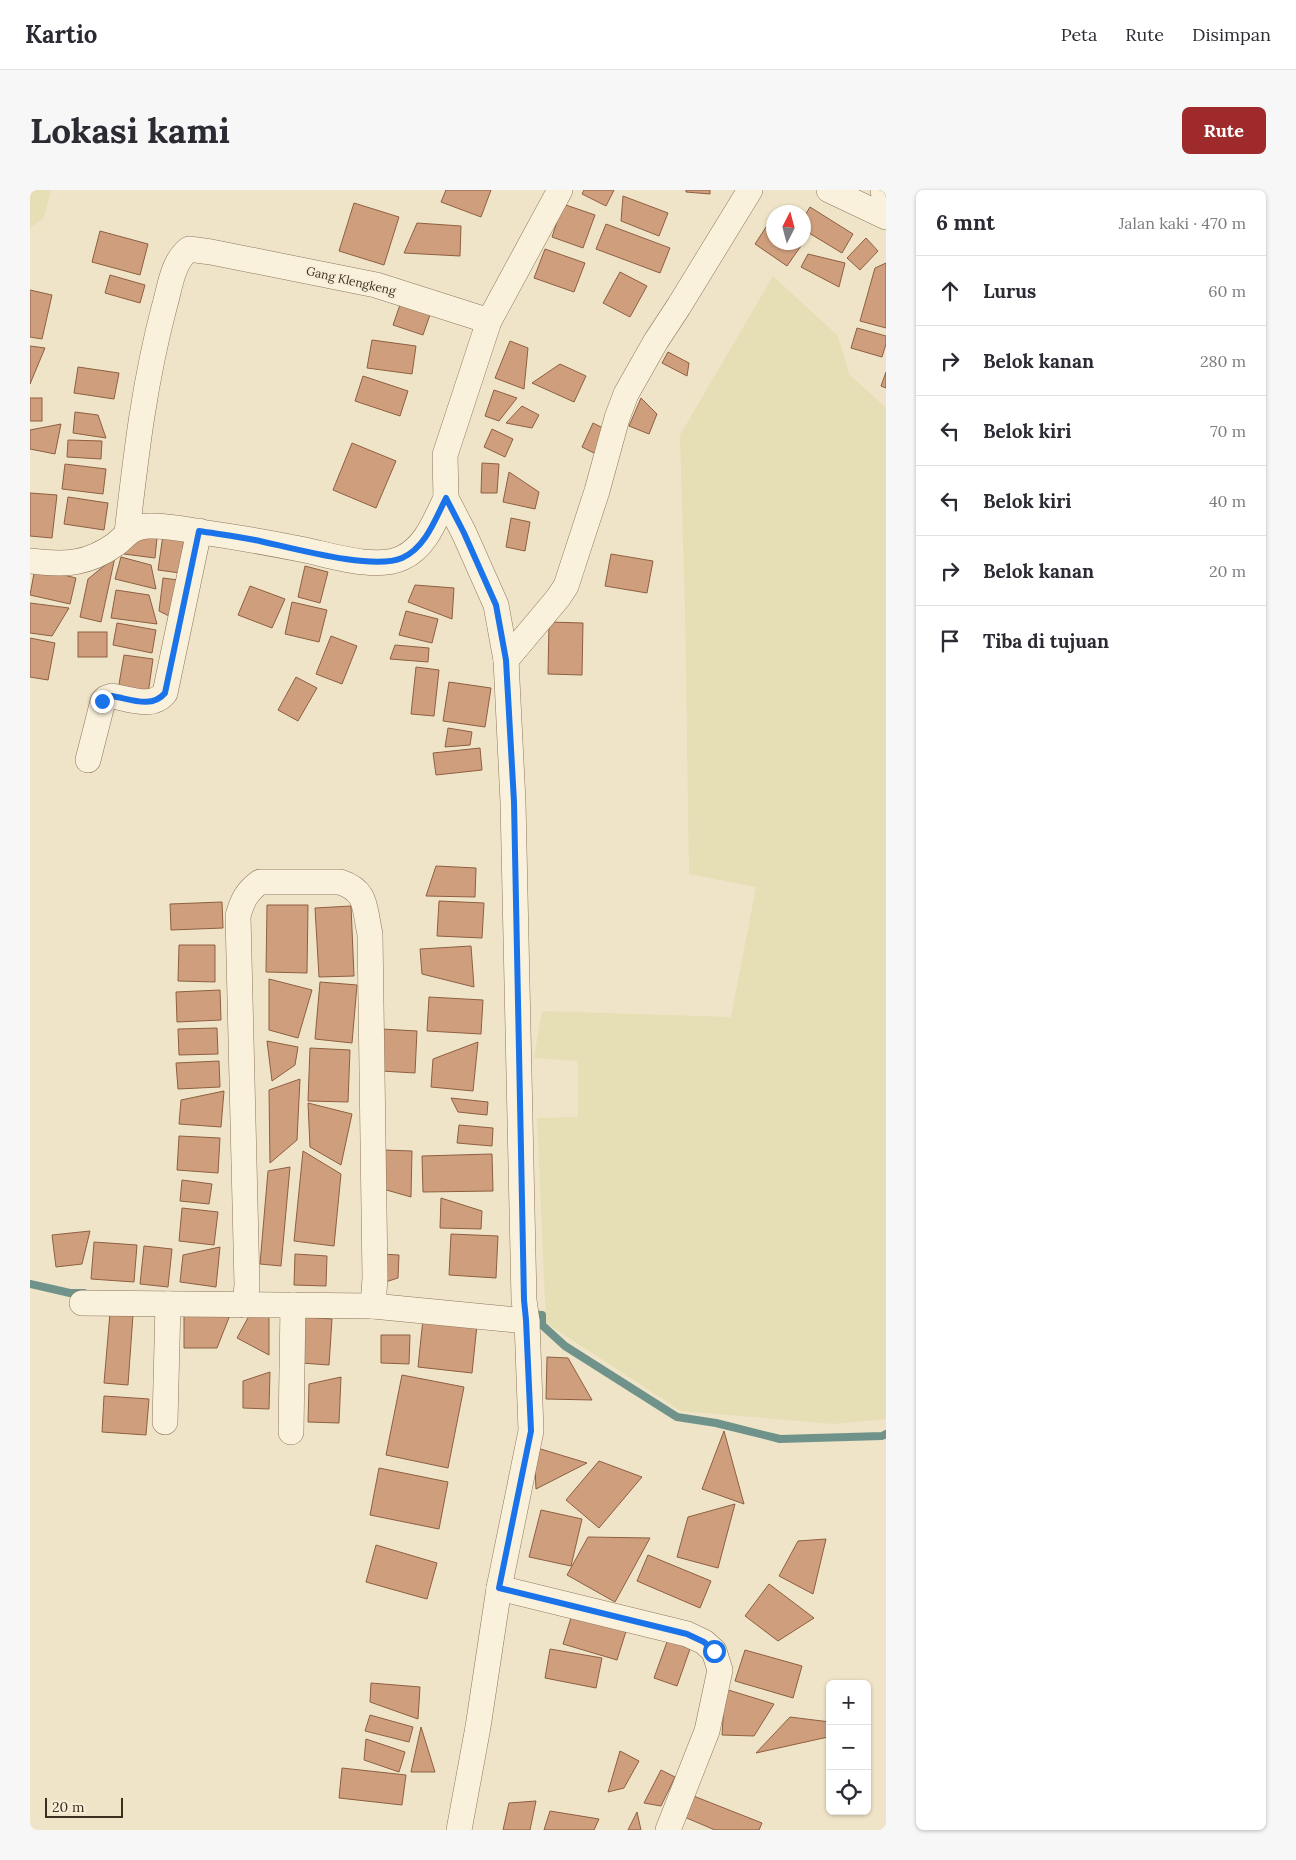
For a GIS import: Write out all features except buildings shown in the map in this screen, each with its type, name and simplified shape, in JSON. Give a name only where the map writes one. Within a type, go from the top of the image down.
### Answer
[{"type":"street","points":[[459,1830],[478,1727],[499,1588],[531,1431],[526,1313],[514,802],[506,660],[496,605],[446,498],[445,456],[489,321],[560,190]]},
{"type":"street","points":[[506,660],[566,586],[626,394],[656,340],[750,190]]},
{"type":"street","points":[[882,190],[886,208]]},
{"type":"street","points":[[836,193],[886,217]]},
{"type":"street","name":"Gang Klengkeng","points":[[127,533],[148,371],[174,271],[184,253],[189,249],[376,285],[489,321]]},
{"type":"street","points":[[30,561],[55,564],[78,563],[101,554],[127,533],[137,528],[169,526],[252,539],[360,561],[384,562],[402,558],[422,544],[446,498]]},
{"type":"street","points":[[88,760],[102,701],[112,696],[150,703],[160,699],[165,693],[199,531]]},
{"type":"street","points":[[246,1297],[238,916],[245,896],[251,888],[260,882],[340,882],[353,886],[362,898],[370,934],[374,1295]]},
{"type":"street","points":[[82,1303],[168,1304],[246,1297],[293,1306],[374,1295],[526,1313]]},
{"type":"street","points":[[165,1422],[168,1304]]},
{"type":"street","points":[[290,1432],[293,1306]]},
{"type":"street","points":[[499,1588],[687,1634],[704,1642],[714,1651],[720,1670],[707,1731],[668,1830]]},
{"type":"shaded area","points":[[30,190],[51,190],[44,218],[30,228]]},
{"type":"shaded area","points":[[773,276],[838,336],[849,374],[886,408],[886,1419],[833,1424],[681,1411],[546,1323],[537,1118],[578,1117],[578,1061],[534,1058],[542,1011],[731,1017],[756,887],[689,874],[680,435]]},
{"type":"waterway","points":[[30,1284],[70,1293],[84,1293]]},
{"type":"waterway","points":[[530,1314],[542,1315],[542,1325],[565,1346],[677,1417],[716,1423],[780,1439],[882,1436],[886,1434]]},
{"type":"route","points":[[102,701],[112,696],[150,703],[160,699],[165,693],[199,531],[252,539],[360,561],[384,562],[402,558],[422,544],[446,498],[496,605],[506,660],[514,802],[524,1300],[531,1431],[499,1588],[687,1634],[704,1642],[714,1651]]}]
